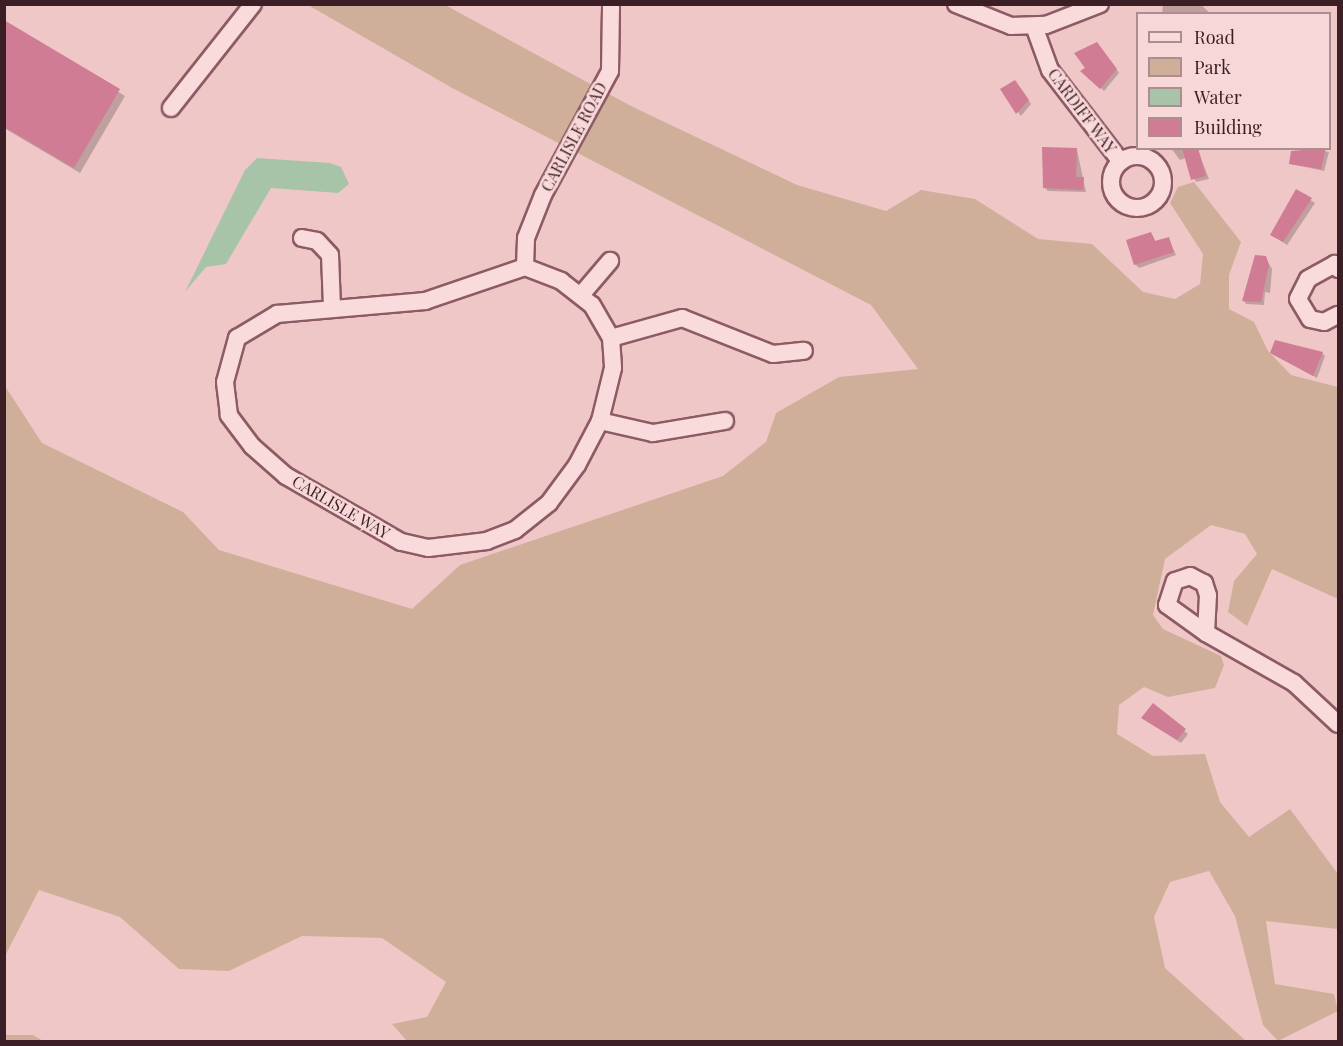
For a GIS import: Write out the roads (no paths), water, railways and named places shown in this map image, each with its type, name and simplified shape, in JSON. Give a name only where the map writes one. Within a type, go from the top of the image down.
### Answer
[{"type":"street","points":[[171,108],[253,4]]},
{"type":"street","name":"CARLISLE ROAD","points":[[525,267],[526,238],[543,195],[610,71],[611,4]]},
{"type":"street","points":[[956,4],[1011,26],[1034,26],[1086,14],[1100,4]]},
{"type":"street","name":"CARDIFF WAY","points":[[1034,26],[1050,70],[1121,162]]},
{"type":"street","points":[[302,238],[317,241],[330,255],[332,306]]},
{"type":"street","points":[[581,295],[610,261]]},
{"type":"street","points":[[1337,262],[1308,279],[1298,299],[1310,319],[1324,322],[1338,315]]},
{"type":"street","points":[[525,267],[581,295],[611,338],[682,318],[773,354],[804,351]]},
{"type":"street","name":"CARLISLE WAY","points":[[525,267],[425,301],[350,310],[332,306],[277,314],[237,338],[225,382],[229,416],[252,446],[286,476],[401,542],[428,548],[487,541],[515,530],[549,503],[577,465],[600,421],[611,387],[611,338]]},
{"type":"street","points":[[600,421],[652,433],[725,421]]},
{"type":"street","points":[[1206,633],[1294,683],[1338,724]]},
{"type":"water","points":[[257,158],[330,163],[341,167],[349,184],[338,193],[271,188],[226,264],[206,267],[185,292],[245,170]]}]
